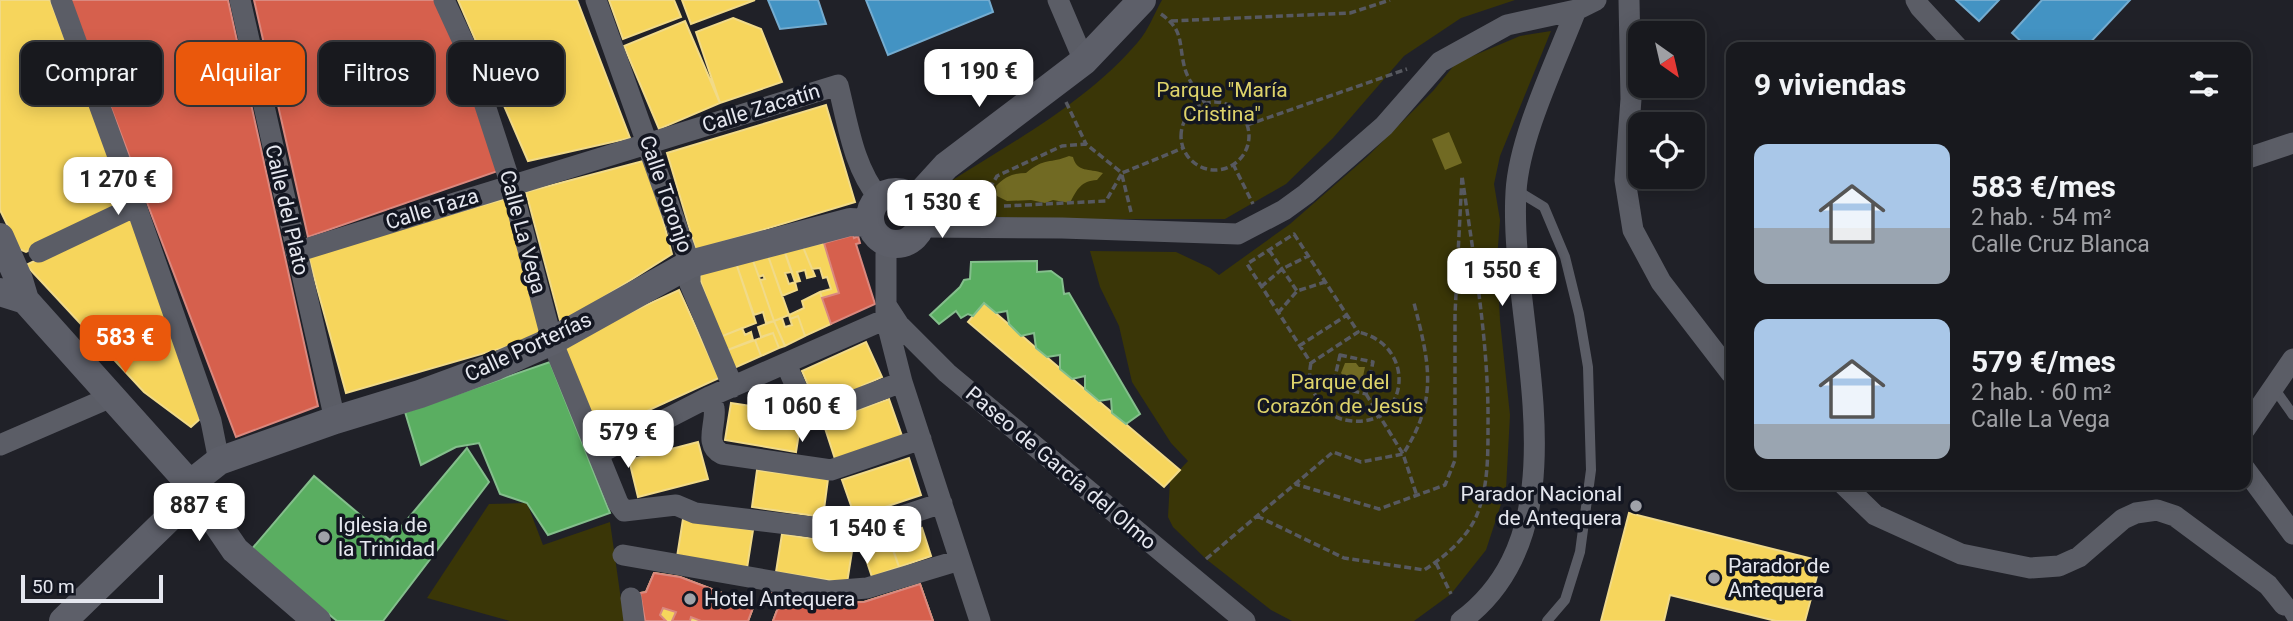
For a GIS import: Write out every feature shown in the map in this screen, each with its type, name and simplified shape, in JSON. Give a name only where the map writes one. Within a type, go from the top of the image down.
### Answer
[{"type":"street","points":[[61,0],[211,421],[219,461]]},
{"type":"street","name":"Calle del Plato","points":[[240,0],[335,420]]},
{"type":"street","name":"Calle La Vega","points":[[444,0],[467,50],[512,185],[552,341],[618,503],[624,511],[677,505],[695,513],[854,532],[942,503]]},
{"type":"street","name":"Calle Toronjo","points":[[596,0],[690,264],[690,284],[733,387]]},
{"type":"street","points":[[1058,0],[1084,61]]},
{"type":"street","points":[[918,214],[1135,230],[1238,234],[1284,210],[1306,194],[1384,127],[1440,62],[1507,25],[1576,10],[1597,0]]},
{"type":"street","points":[[1629,0],[1631,99],[1625,180],[1633,230],[1661,282],[1726,366]]},
{"type":"street","points":[[1916,0],[1952,42]]},
{"type":"street","points":[[918,214],[911,196],[899,192],[874,210],[879,240],[892,245],[915,236],[918,214],[946,166],[1084,61],[1147,4]]},
{"type":"street","points":[[1461,621],[1475,611],[1509,569],[1525,525],[1536,453],[1532,380],[1516,250],[1516,190],[1526,141],[1576,10]]},
{"type":"street","name":"Calle Zacatín","points":[[649,143],[838,85],[858,163],[874,210]]},
{"type":"street","name":"Calle Taza","points":[[296,252],[649,143]]},
{"type":"street","points":[[2251,157],[2293,144]]},
{"type":"street","points":[[39,252],[136,205]]},
{"type":"street","name":"Calle Porterías","points":[[65,621],[219,461],[471,375],[552,341],[690,264],[850,222],[874,210]]},
{"type":"street","points":[[0,237],[10,289],[193,488],[235,550],[317,621]]},
{"type":"street","points":[[892,245],[886,254],[886,312],[902,382],[979,621]]},
{"type":"street","points":[[598,454],[709,397],[786,364],[886,312]]},
{"type":"street","name":"Paseo de García del Olmo","points":[[886,312],[947,373],[1245,621]]},
{"type":"street","points":[[2251,421],[2293,359]]},
{"type":"street","points":[[786,364],[807,411],[815,415],[902,382]]},
{"type":"street","points":[[0,445],[111,397]]},
{"type":"street","points":[[709,397],[714,407],[712,443],[720,454],[831,470],[921,439]]},
{"type":"street","points":[[2251,477],[2293,534]]},
{"type":"street","points":[[1849,490],[1875,515],[1961,554],[2030,568],[2059,566],[2079,557],[2123,519],[2136,513],[2157,510],[2175,516],[2268,585],[2288,613]]},
{"type":"street","points":[[623,555],[829,591],[867,587],[960,560]]},
{"type":"street","points":[[631,598],[634,621]]},
{"type":"lane","points":[[1516,190],[1544,207],[1565,257],[1588,367],[1591,470],[1580,552],[1565,600],[1547,621]]},
{"type":"lane","points":[[2274,388],[2293,415]]},
{"type":"path","points":[[1171,21],[1350,13],[1390,0]]},
{"type":"path","points":[[1147,4],[1171,21],[1180,35],[1185,70],[1205,103]]},
{"type":"path","points":[[1247,125],[1412,67]]},
{"type":"path","points":[[1057,82],[1086,144],[1122,173],[1135,230]]},
{"type":"path","points":[[1205,103],[1225,104],[1242,116],[1249,136],[1242,157],[1233,164],[1214,170],[1195,164],[1183,148],[1181,137],[1182,126],[1195,108],[1205,103]]},
{"type":"path","points":[[979,207],[997,176],[1062,146],[1086,144]]},
{"type":"path","points":[[1004,206],[1106,201],[1122,173],[1183,148]]},
{"type":"path","points":[[1233,164],[1262,221]]},
{"type":"path","points":[[1257,516],[1344,558],[1424,570],[1446,556],[1475,518],[1488,470],[1488,395],[1482,315],[1462,176],[1455,314],[1455,460],[1445,485],[1379,509],[1295,484]]},
{"type":"path","points":[[969,207],[991,206]]},
{"type":"path","points":[[1311,363],[1247,264],[1294,234],[1358,332],[1371,335],[1389,348],[1398,364],[1400,379],[1394,400],[1381,416],[1363,422],[1342,420],[1328,413],[1314,396],[1308,376],[1311,363],[1358,332]]},
{"type":"path","points":[[1269,250],[1297,291]]},
{"type":"path","points":[[1261,287],[1282,269],[1308,256]]},
{"type":"path","points":[[1278,313],[1297,291],[1325,282]]},
{"type":"path","points":[[1206,559],[1333,452],[1361,462],[1403,454],[1423,419],[1428,396],[1428,367],[1414,303]]},
{"type":"path","points":[[1299,346],[1347,315]]},
{"type":"path","points":[[1335,348],[1340,355],[1373,362],[1366,394]]},
{"type":"path","points":[[1340,355],[1333,386],[1366,394],[1403,454],[1417,496]]},
{"type":"path","points":[[1436,563],[1451,594]]},
{"type":"green space","name":"Parque \"María Cristina\"","points":[[1162,0],[1515,0],[1461,18],[1404,56],[1333,138],[1286,184],[1225,219],[1037,219],[963,215],[954,209],[947,198],[948,183],[1024,136],[1096,83],[1142,38]]},
{"type":"green space","name":"Parque del Corazón de Jesús","points":[[1551,31],[1500,156],[1494,184],[1500,220],[1497,260],[1500,321],[1510,415],[1506,489],[1486,550],[1451,594],[1414,621],[1292,621],[1271,610],[1206,559],[1173,527],[1168,517],[1170,480],[1188,461],[1171,443],[1132,382],[1119,326],[1100,287],[1090,251],[1176,252],[1219,275],[1290,224],[1368,156],[1433,91],[1456,63],[1520,36]]},
{"type":"green space","points":[[527,503],[543,545],[610,522],[624,621],[510,621],[427,598],[489,504]]},
{"type":"shaded area","points":[[1449,132],[1462,163],[1445,170],[1432,139]]},
{"type":"shaded area","points":[[1069,156],[1073,157],[1081,168],[1103,173],[1097,180],[1080,187],[1070,203],[1053,200],[1045,203],[1031,200],[1007,201],[997,196],[996,186],[1006,178]]},
{"type":"shaded area","points":[[1345,363],[1356,363],[1359,367],[1365,367],[1361,386],[1342,382],[1344,377],[1341,373]]},
{"type":"building: Viviendas","points":[[0,0],[50,0],[66,42],[21,42],[21,105],[91,105],[128,201],[124,206],[26,252],[19,249],[0,210]]},
{"type":"building: Viviendas","points":[[458,0],[577,0],[630,138],[528,161],[504,105],[564,105],[564,42],[476,42]]},
{"type":"building: Viviendas","points":[[609,0],[674,0],[681,17],[623,39]]},
{"type":"building: Viviendas","points":[[682,0],[755,0],[691,24]]},
{"type":"building: Viviendas","points":[[733,18],[761,29],[782,82],[720,103],[696,32]]},
{"type":"building: Viviendas","points":[[685,21],[720,103],[659,129],[624,46]]},
{"type":"building: Viviendas","points":[[826,105],[855,202],[696,250],[667,153]]},
{"type":"building: Viviendas","points":[[647,160],[672,254],[561,324],[526,192]]},
{"type":"building: Viviendas","points":[[508,198],[547,335],[346,393],[308,255]]},
{"type":"building: Viviendas","points":[[130,214],[200,419],[191,427],[144,392],[26,265]]},
{"type":"building: Viviendas","points":[[824,243],[839,293],[822,298],[820,292],[831,289],[827,277],[823,278],[820,268],[812,269],[803,247]]},
{"type":"building: Viviendas","points":[[803,247],[815,276],[807,278],[805,270],[797,272],[800,281],[795,282],[784,250]]},
{"type":"building: Viviendas","points":[[784,250],[792,272],[785,273],[789,284],[795,282],[797,290],[782,296],[767,253]]},
{"type":"building: Viviendas","points":[[767,253],[789,315],[774,321],[760,280],[765,279],[763,275],[759,277],[751,255]]},
{"type":"building: Viviendas","points":[[751,255],[774,321],[766,323],[763,312],[754,315],[735,260]]},
{"type":"building: Viviendas","points":[[735,260],[756,323],[720,337],[700,279],[702,268]]},
{"type":"building: Viviendas","points":[[679,290],[719,378],[599,433],[559,345]]},
{"type":"building: Viviendas","points":[[820,292],[831,324],[805,336],[798,316],[790,319],[789,315],[804,308],[802,301]]},
{"type":"building: Viviendas","points":[[984,303],[1180,470],[1164,487],[968,322]]},
{"type":"building: Viviendas","points":[[798,316],[805,336],[785,346],[774,321],[782,318],[785,327],[792,325],[790,319]]},
{"type":"building: Viviendas","points":[[774,321],[785,346],[779,348],[773,333],[761,337],[758,327]]},
{"type":"building: Viviendas","points":[[742,328],[745,335],[751,332],[753,340],[725,351],[720,337]]},
{"type":"building: Viviendas","points":[[773,333],[779,348],[761,356],[755,340]]},
{"type":"building: Viviendas","points":[[755,340],[761,356],[732,369],[725,351]]},
{"type":"building: Viviendas","points":[[866,342],[882,377],[862,386],[864,389],[817,406],[802,371]]},
{"type":"building: Viviendas","points":[[889,399],[902,436],[835,459],[823,422]]},
{"type":"building: Viviendas","points":[[731,403],[802,414],[796,452],[725,440]]},
{"type":"building: Viviendas","points":[[698,442],[708,479],[638,497],[629,460]]},
{"type":"building: Viviendas","points":[[909,458],[921,495],[855,517],[842,480]]},
{"type":"building: Viviendas","points":[[757,470],[828,479],[823,517],[752,507]]},
{"type":"building: Viviendas","name":"Parador de Antequera","points":[[1629,513],[1821,561],[1805,621],[1776,621],[1670,595],[1664,621],[1601,621]]},
{"type":"building: Viviendas","points":[[683,519],[753,530],[747,568],[677,557]]},
{"type":"building: Viviendas","points":[[922,528],[931,556],[872,577],[863,550]]},
{"type":"building: Viviendas","points":[[922,528],[931,556],[899,567],[889,539]]},
{"type":"building: Viviendas","points":[[782,534],[853,545],[847,583],[776,572]]},
{"type":"building: Viviendas","points":[[890,540],[899,567],[872,577],[863,550]]},
{"type":"building: Viviendas","name":"Hotel Antequera","points":[[654,573],[680,577],[754,605],[748,621],[645,621],[640,593],[646,592]]},
{"type":"building: Viviendas","name":"Hotel Antequera","points":[[920,584],[933,621],[773,621],[779,605],[769,602],[771,593],[818,603],[864,602]]},
{"type":"building: Comercios","points":[[70,0],[228,0],[237,42],[176,42],[176,105],[251,105],[318,406],[236,437],[110,105],[162,105],[162,42],[86,42]]},
{"type":"building: Comercios","points":[[254,0],[435,0],[456,42],[448,42],[448,105],[477,105],[498,171],[308,237],[278,105],[305,105],[305,42],[264,42]]},
{"type":"building: Comercios","points":[[853,235],[854,238],[858,236],[860,243],[856,244],[875,304],[831,324],[822,298],[839,293],[824,243]]},
{"type":"building: Comercios","name":"Hotel Antequera","points":[[654,573],[680,577],[754,605],[748,621],[701,621],[691,617],[690,621],[672,621],[676,612],[663,608],[660,615],[666,621],[645,621],[640,593],[646,592]]},
{"type":"building: Comercios","name":"Hotel Antequera","points":[[920,584],[933,621],[773,621],[779,605],[769,602],[771,593],[818,603],[864,602]]},
{"type":"building: Escuelas","points":[[768,0],[818,0],[826,24],[780,29]]},
{"type":"building: Escuelas","points":[[866,0],[989,0],[993,12],[888,55]]},
{"type":"building: Escuelas","points":[[1956,0],[1999,0],[1979,21]]},
{"type":"building: Escuelas","points":[[2042,0],[2130,0],[2091,42],[2022,42],[2012,33]]},
{"type":"building: Público","points":[[1037,261],[1037,272],[1051,271],[1062,279],[1064,294],[1069,293],[1140,414],[1126,424],[1112,413],[1111,399],[1099,401],[1085,389],[1085,376],[1072,379],[1060,369],[1060,355],[1047,357],[1036,348],[1034,333],[1021,336],[1009,324],[1007,311],[996,313],[984,303],[973,316],[968,314],[961,318],[956,311],[939,324],[930,315],[964,280],[970,279],[971,262]]},
{"type":"building: Público","points":[[550,362],[610,513],[548,535],[527,503],[500,494],[479,443],[456,447],[421,465],[405,412]]},
{"type":"building: Público","name":"Iglesia de la Trinidad","points":[[467,448],[489,482],[383,621],[337,621],[251,550],[314,476],[390,540]]},
{"type":"place","name":"Parador Nacional de Antequera","points":[[1636,506]]},
{"type":"place","name":"Iglesia de la Trinidad","points":[[324,537]]},
{"type":"place","name":"Parador de Antequera","points":[[1714,578]]},
{"type":"place","name":"Hotel Antequera","points":[[690,599]]}]
